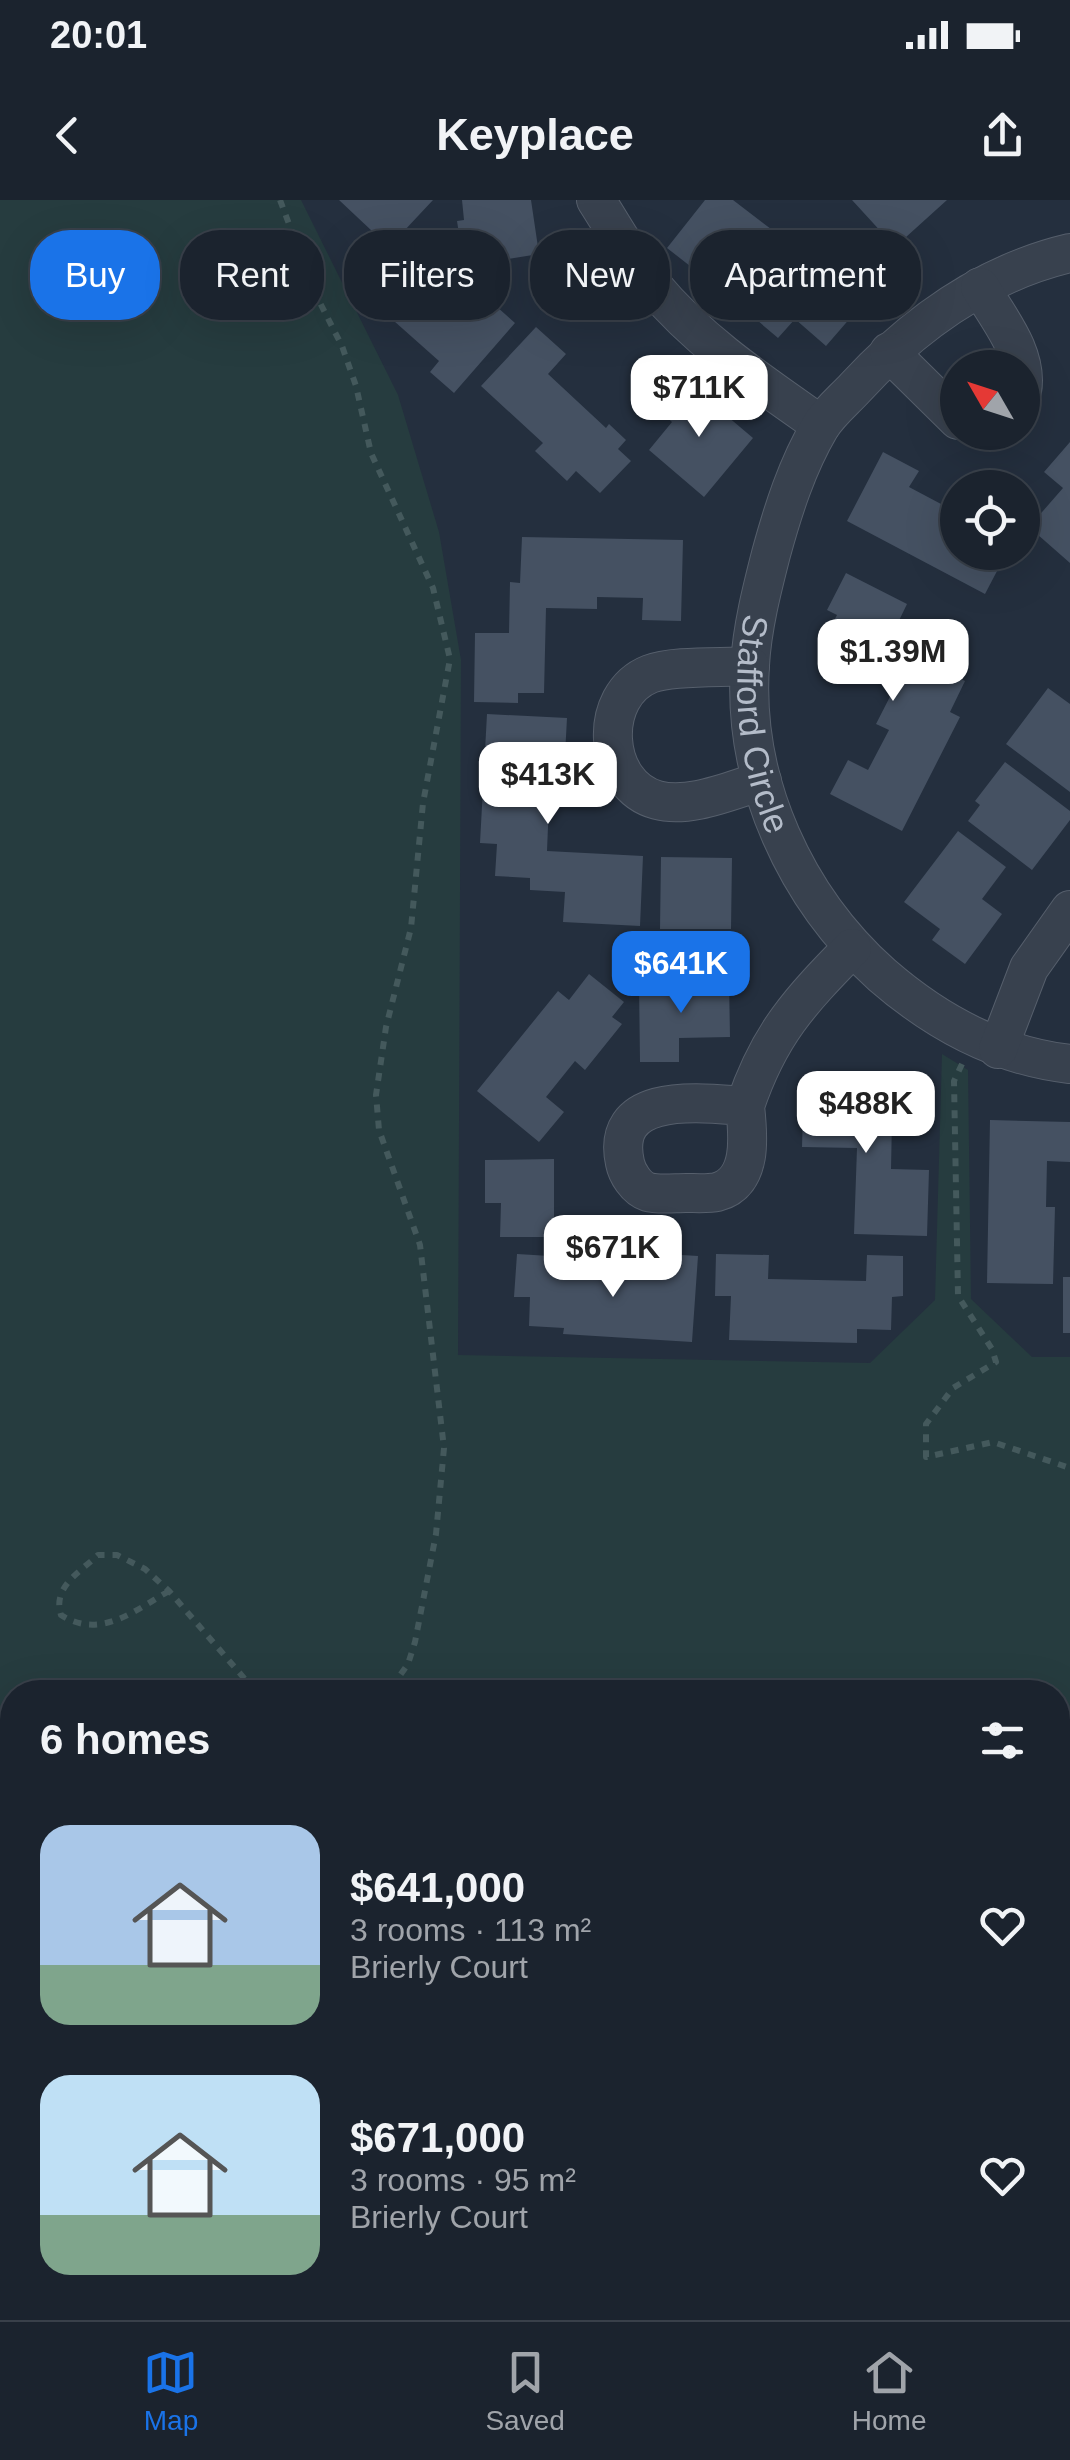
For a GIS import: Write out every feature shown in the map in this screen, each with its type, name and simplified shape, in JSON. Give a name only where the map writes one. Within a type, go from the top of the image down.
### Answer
[{"type":"street","points":[[596,200],[615,230]]},
{"type":"street","points":[[624,230],[628,200]]},
{"type":"street","name":"Stafford Circle","points":[[1070,253],[1041,260],[980,286],[934,316],[889,352],[821,424],[786,500],[762,588],[750,666],[752,728],[762,781],[783,846],[818,905],[852,948],[910,999],[986,1044],[1070,1064]]},
{"type":"street","points":[[980,286],[1015,350]]},
{"type":"street","points":[[670,303],[700,334],[757,380],[821,424]]},
{"type":"street","points":[[889,352],[940,402]]},
{"type":"street","points":[[750,666],[672,669],[650,674],[621,698],[612,734],[620,769],[630,784],[662,802],[689,800],[762,781]]},
{"type":"street","points":[[986,1044],[1029,968],[1070,910]]},
{"type":"street","points":[[745,1106],[757,1070],[792,1011],[852,948]]},
{"type":"path","points":[[280,200],[315,293],[342,346],[356,386],[371,453],[433,588],[450,659],[423,804],[412,928],[386,1027],[376,1095],[380,1130],[420,1245],[444,1448],[436,1534],[414,1642],[408,1664],[397,1680]]},
{"type":"path","points":[[986,1044],[954,1081],[958,1296],[992,1349],[996,1362],[952,1388],[926,1424],[926,1457],[993,1442],[1070,1468]]},
{"type":"path","points":[[169,1591],[112,1624],[73,1623],[61,1615],[58,1605],[68,1581],[98,1555],[117,1555],[145,1569],[169,1591],[246,1680]]},
{"type":"green space","points":[[0,200],[301,200],[316,230],[180,230],[180,320],[324,320],[324,246],[344,286],[344,320],[361,320],[398,395],[439,532],[461,660],[458,1355],[870,1363],[935,1300],[942,1054],[968,1070],[971,1299],[1032,1357],[1070,1357],[1070,1680],[0,1680]]},
{"type":"building","points":[[339,200],[433,200],[405,230],[371,230]]},
{"type":"building","points":[[462,200],[531,200],[535,230],[530,230],[530,255],[510,259],[510,230],[458,230],[457,221],[464,220]]},
{"type":"building","points":[[705,200],[733,200],[771,229],[690,230],[690,266],[670,250],[670,244]]},
{"type":"building","points":[[852,200],[947,200],[914,230],[879,230]]},
{"type":"building","points":[[510,319],[515,323],[454,393],[430,372],[439,361],[394,321]]},
{"type":"building","points":[[757,320],[794,320],[778,338]]},
{"type":"building","points":[[796,320],[849,320],[826,346]]},
{"type":"building","points":[[536,327],[566,354],[548,374],[606,428],[609,424],[626,440],[618,449],[631,461],[600,493],[576,471],[567,481],[535,451],[543,443],[481,386]]},
{"type":"building","points":[[688,383],[753,438],[704,497],[649,450],[672,422],[662,413]]},
{"type":"building","points":[[1070,442],[1070,563],[1040,537],[1040,514],[1063,488],[1044,472]]},
{"type":"building","points":[[883,452],[919,471],[909,487],[940,503],[940,570],[998,570],[985,594],[847,521]]},
{"type":"building","points":[[522,537],[683,540],[681,621],[642,620],[643,598],[597,597],[597,609],[546,608],[544,693],[518,693],[518,703],[474,702],[475,633],[509,633],[510,582],[520,583]]},
{"type":"building","points":[[846,573],[907,604],[893,633],[937,655],[933,664],[965,681],[950,712],[960,717],[902,831],[830,794],[848,760],[868,770],[889,730],[876,724],[899,679],[824,640],[837,615],[827,610]]},
{"type":"building","points":[[1048,688],[1070,704],[1070,792],[1006,744]]},
{"type":"building","points":[[487,714],[567,718],[565,755],[543,754],[540,801],[549,802],[547,851],[643,856],[640,926],[563,922],[565,892],[530,890],[530,878],[495,876],[497,844],[480,843]]},
{"type":"building","points":[[1005,762],[1070,811],[1070,820],[1032,870],[968,821],[980,805],[975,801]]},
{"type":"building","points":[[958,831],[1006,867],[982,899],[1002,914],[965,964],[932,940],[940,929],[904,902]]},
{"type":"building","points":[[661,857],[732,858],[731,929],[660,929]]},
{"type":"building","points":[[589,974],[624,1002],[612,1017],[622,1024],[585,1070],[575,1061],[546,1097],[564,1112],[539,1142],[477,1091],[558,991],[569,1000]]},
{"type":"building","points":[[729,980],[730,1037],[679,1038],[679,1062],[640,1062],[639,982]]},
{"type":"building","points":[[804,1075],[846,1076],[845,1089],[880,1089],[879,1120],[892,1120],[891,1169],[929,1170],[927,1236],[854,1234],[857,1148],[802,1147]]},
{"type":"building","points":[[990,1120],[1070,1122],[1070,1162],[1047,1161],[1046,1207],[1055,1207],[1053,1284],[987,1283]]},
{"type":"building","points":[[554,1159],[554,1237],[500,1237],[501,1203],[485,1203],[485,1160]]},
{"type":"building","points":[[651,1253],[698,1256],[692,1342],[563,1334],[564,1328],[529,1326],[530,1297],[514,1297],[517,1254],[550,1256],[549,1274],[649,1280]]},
{"type":"building","points":[[716,1254],[769,1255],[768,1279],[866,1281],[867,1255],[903,1256],[903,1296],[892,1297],[891,1330],[857,1329],[857,1343],[729,1340],[731,1296],[715,1296]]},
{"type":"building","points":[[1063,1277],[1070,1277],[1070,1333],[1063,1333]]}]
